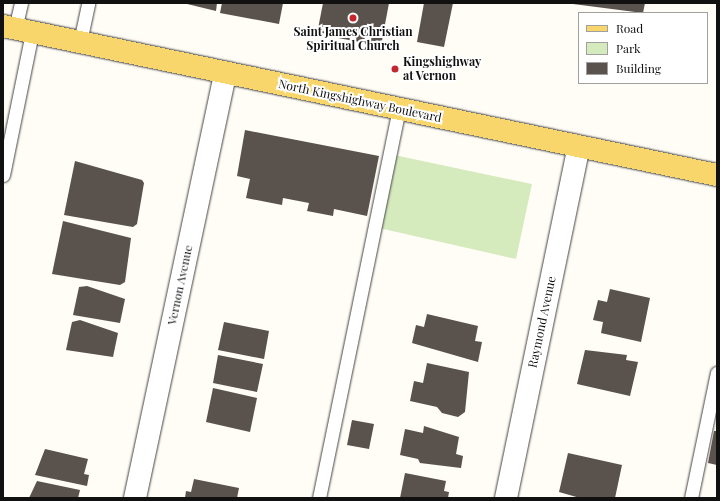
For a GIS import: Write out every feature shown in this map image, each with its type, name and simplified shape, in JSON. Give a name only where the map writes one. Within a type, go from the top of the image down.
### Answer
[{"type":"main road","name":"North Kingshighway Boulevard","points":[[17,29],[717,175]]},
{"type":"street","name":"Vernon Avenue","points":[[135,498],[225,73]]},
{"type":"street","name":"Raymond Avenue","points":[[506,498],[578,147]]},
{"type":"lane","points":[[3,175],[17,29],[21,3]]},
{"type":"lane","points":[[80,42],[88,3]]},
{"type":"lane","points":[[319,498],[398,108]]},
{"type":"lane","points":[[691,498],[717,373]]},
{"type":"green space","points":[[394,155],[532,184],[516,259],[379,228]]},
{"type":"building","points":[[183,3],[217,3],[216,11]]},
{"type":"building","points":[[222,3],[283,3],[279,24],[220,13]]},
{"type":"building","name":"Saint James Christian Spiritual Church","points":[[323,3],[389,3],[381,46],[317,34]]},
{"type":"building","points":[[424,3],[453,3],[444,47],[417,42]]},
{"type":"building","points":[[573,3],[645,3],[643,12],[635,12]]},
{"type":"building","points":[[245,130],[379,156],[367,216],[334,209],[333,216],[307,211],[309,203],[283,198],[282,205],[246,198],[250,179],[237,176]]},
{"type":"building","points":[[75,161],[142,180],[144,183],[137,224],[133,227],[64,215]]},
{"type":"building","points":[[63,221],[131,238],[125,282],[120,285],[52,274]]},
{"type":"building","points":[[87,286],[125,299],[120,323],[73,315],[79,287]]},
{"type":"building","points":[[610,289],[650,298],[641,342],[601,333],[603,322],[593,320],[598,300],[607,302]]},
{"type":"building","points":[[427,314],[478,326],[475,341],[482,342],[478,362],[412,343],[416,325],[424,327]]},
{"type":"building","points":[[80,320],[118,333],[113,357],[66,350],[72,322]]},
{"type":"building","points":[[224,322],[269,331],[264,359],[218,350]]},
{"type":"building","points":[[585,350],[627,355],[626,360],[638,362],[630,396],[577,384]]},
{"type":"building","points":[[218,355],[263,364],[257,392],[213,383]]},
{"type":"building","points":[[427,363],[469,372],[465,412],[458,417],[442,413],[437,407],[410,401],[414,381],[423,383]]},
{"type":"building","points":[[213,388],[257,398],[250,432],[206,422]]},
{"type":"building","points":[[352,420],[374,424],[369,449],[347,445]]},
{"type":"building","points":[[424,426],[459,437],[456,454],[463,456],[461,468],[420,463],[418,459],[400,455],[405,429],[423,433]]},
{"type":"building","points":[[714,431],[717,431],[717,465],[708,463]]},
{"type":"building","points":[[45,449],[88,459],[84,474],[89,475],[87,486],[35,475]]},
{"type":"building","points":[[568,453],[622,465],[615,498],[580,498],[559,492]]},
{"type":"building","points":[[405,473],[446,481],[444,491],[449,492],[448,498],[400,498]]},
{"type":"building","points":[[194,479],[239,488],[237,498],[185,498],[186,491],[191,492]]},
{"type":"building","points":[[37,481],[80,490],[78,498],[29,498]]},
{"type":"place","name":"Saint James Christian Spiritual Church","points":[[353,18]]},
{"type":"place","name":"Kingshighway at Vernon","points":[[395,69]]}]
